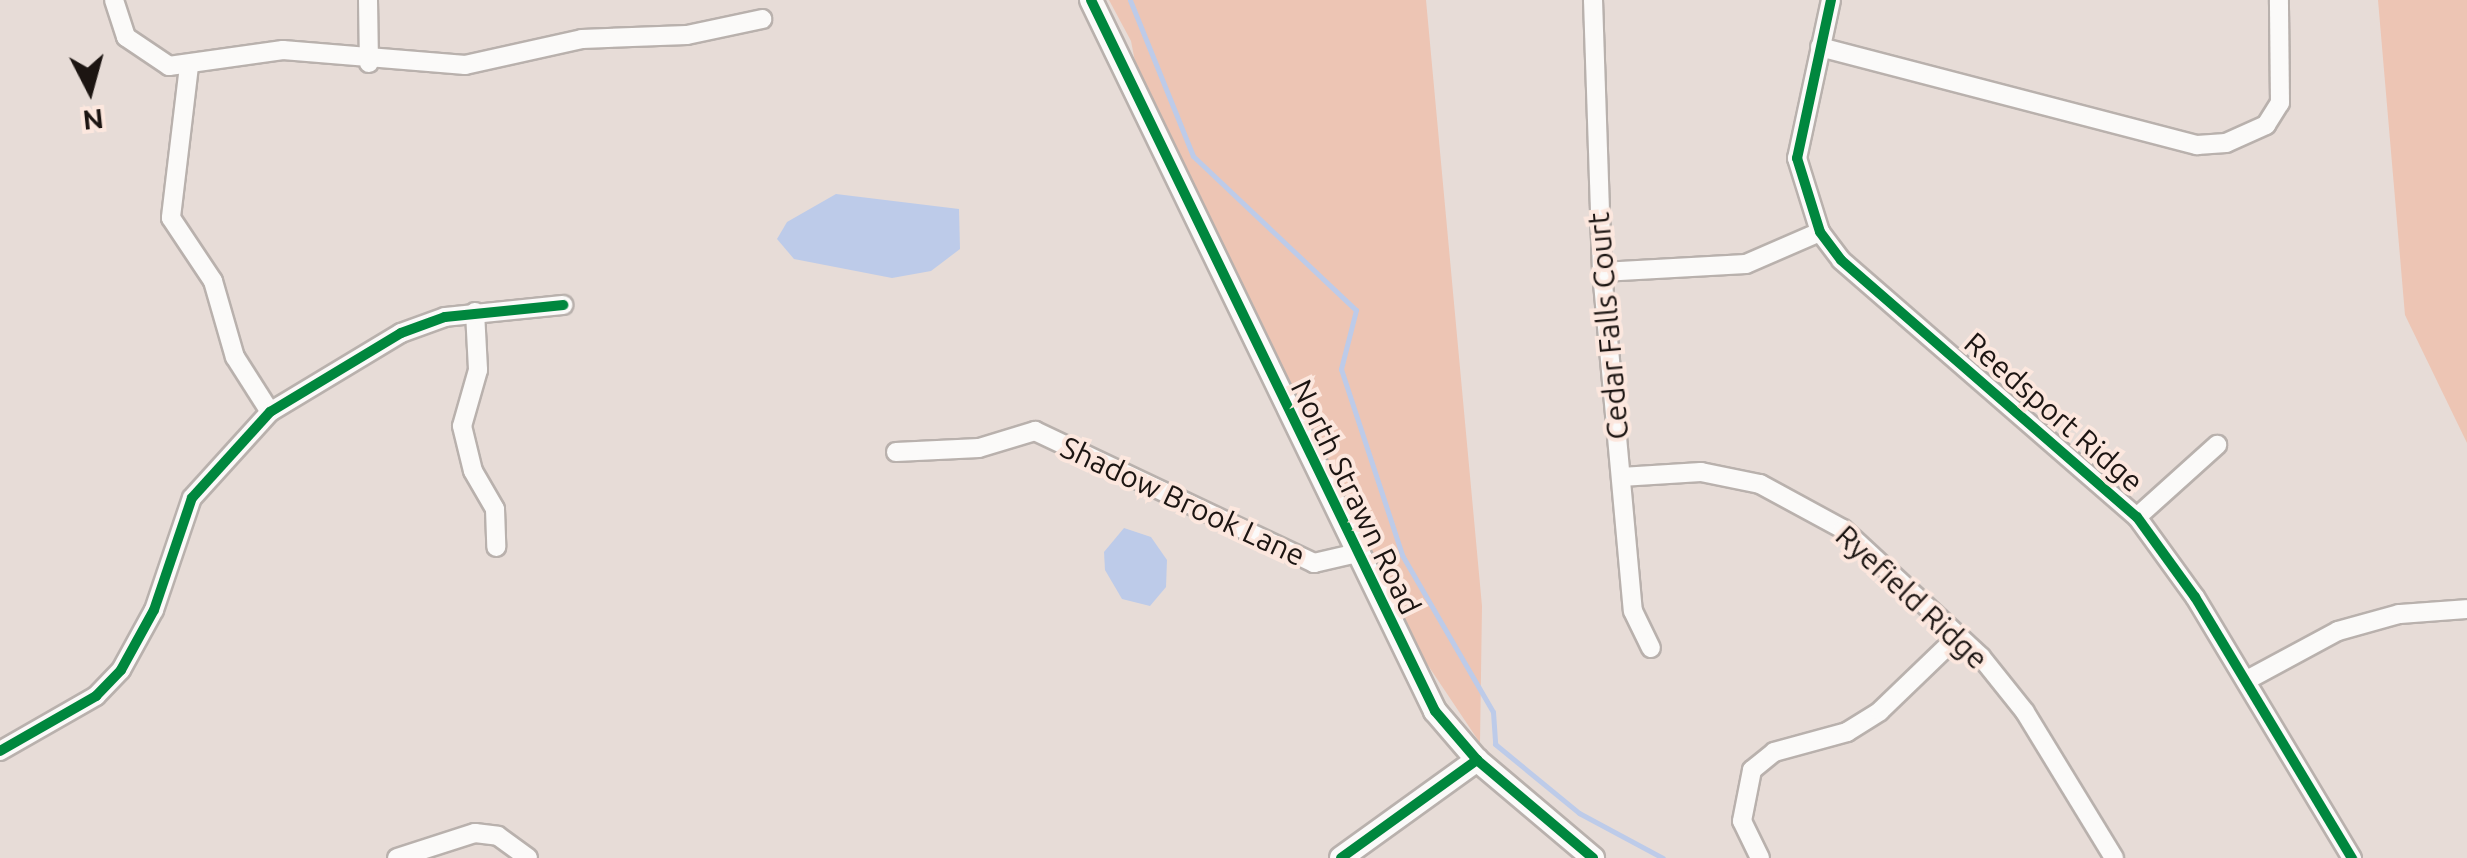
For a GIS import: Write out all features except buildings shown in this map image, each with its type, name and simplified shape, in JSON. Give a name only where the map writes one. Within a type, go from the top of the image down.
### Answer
[{"type":"street","points":[[114,0],[134,46],[169,66],[283,50],[369,63],[506,62],[582,39],[687,35],[762,19]]},
{"type":"street","points":[[368,0],[369,63]]},
{"type":"street","name":"North Strawn Road","points":[[1090,0],[1353,554],[1435,712],[1477,760],[1593,858]]},
{"type":"street","name":"Cedar Falls Court","points":[[1593,0],[1602,272],[1633,610],[1651,648]]},
{"type":"street","name":"Reedsport Ridge","points":[[1831,0],[1797,158],[1820,232],[1853,271],[2136,517],[2247,680],[2352,858]]},
{"type":"street","points":[[1820,48],[2197,145],[2226,143],[2266,125],[2280,103],[2279,0]]},
{"type":"street","points":[[188,66],[172,218],[213,281],[234,357],[270,412]]},
{"type":"street","points":[[1602,272],[1746,264],[1820,232]]},
{"type":"street","points":[[0,751],[96,696],[121,670],[154,610],[192,498],[270,412],[401,333],[475,312],[563,305]]},
{"type":"street","points":[[475,312],[478,370],[462,426],[472,471],[496,509],[496,547]]},
{"type":"street","name":"Shadow Brook Lane","points":[[896,452],[978,448],[1035,431],[1314,563],[1353,554]]},
{"type":"street","points":[[2136,517],[2218,445]]},
{"type":"street","name":"Ryefield Ridge","points":[[1621,477],[1701,472],[1795,498],[1843,529],[1958,636],[2025,712],[2111,857]]},
{"type":"street","points":[[2247,680],[2314,640],[2366,622],[2467,609]]},
{"type":"street","points":[[1760,858],[1742,821],[1752,770],[1774,752],[1846,732],[1880,711],[1958,636]]},
{"type":"street","points":[[1340,858],[1477,760]]},
{"type":"street","points":[[398,858],[475,833],[498,836],[528,858]]},
{"type":"shaded area","points":[[1109,0],[1426,0],[1482,606],[1480,743],[1415,646],[1138,77],[1131,41]]},
{"type":"shaded area","points":[[2378,0],[2467,0],[2467,443],[2405,315]]},
{"type":"water","points":[[836,194],[959,209],[960,249],[931,271],[892,278],[794,259],[777,239],[787,222]]},
{"type":"water","points":[[1124,528],[1151,537],[1167,560],[1166,587],[1150,606],[1122,599],[1105,570],[1104,552]]},
{"type":"waterway","points":[[1130,0],[1193,156],[1356,310],[1341,369],[1402,555],[1493,712],[1495,744],[1579,813],[1663,858]]},
{"type":"cycle path","points":[[1091,0],[1435,711],[1477,760],[1593,858]]},
{"type":"cycle path","points":[[1831,0],[1797,158],[1820,232],[1841,260],[2137,517],[2195,597],[2352,858]]},
{"type":"cycle path","points":[[0,751],[96,696],[121,670],[154,610],[192,498],[270,412],[401,333],[445,317],[563,305]]},
{"type":"cycle path","points":[[1341,858],[1477,760]]}]
